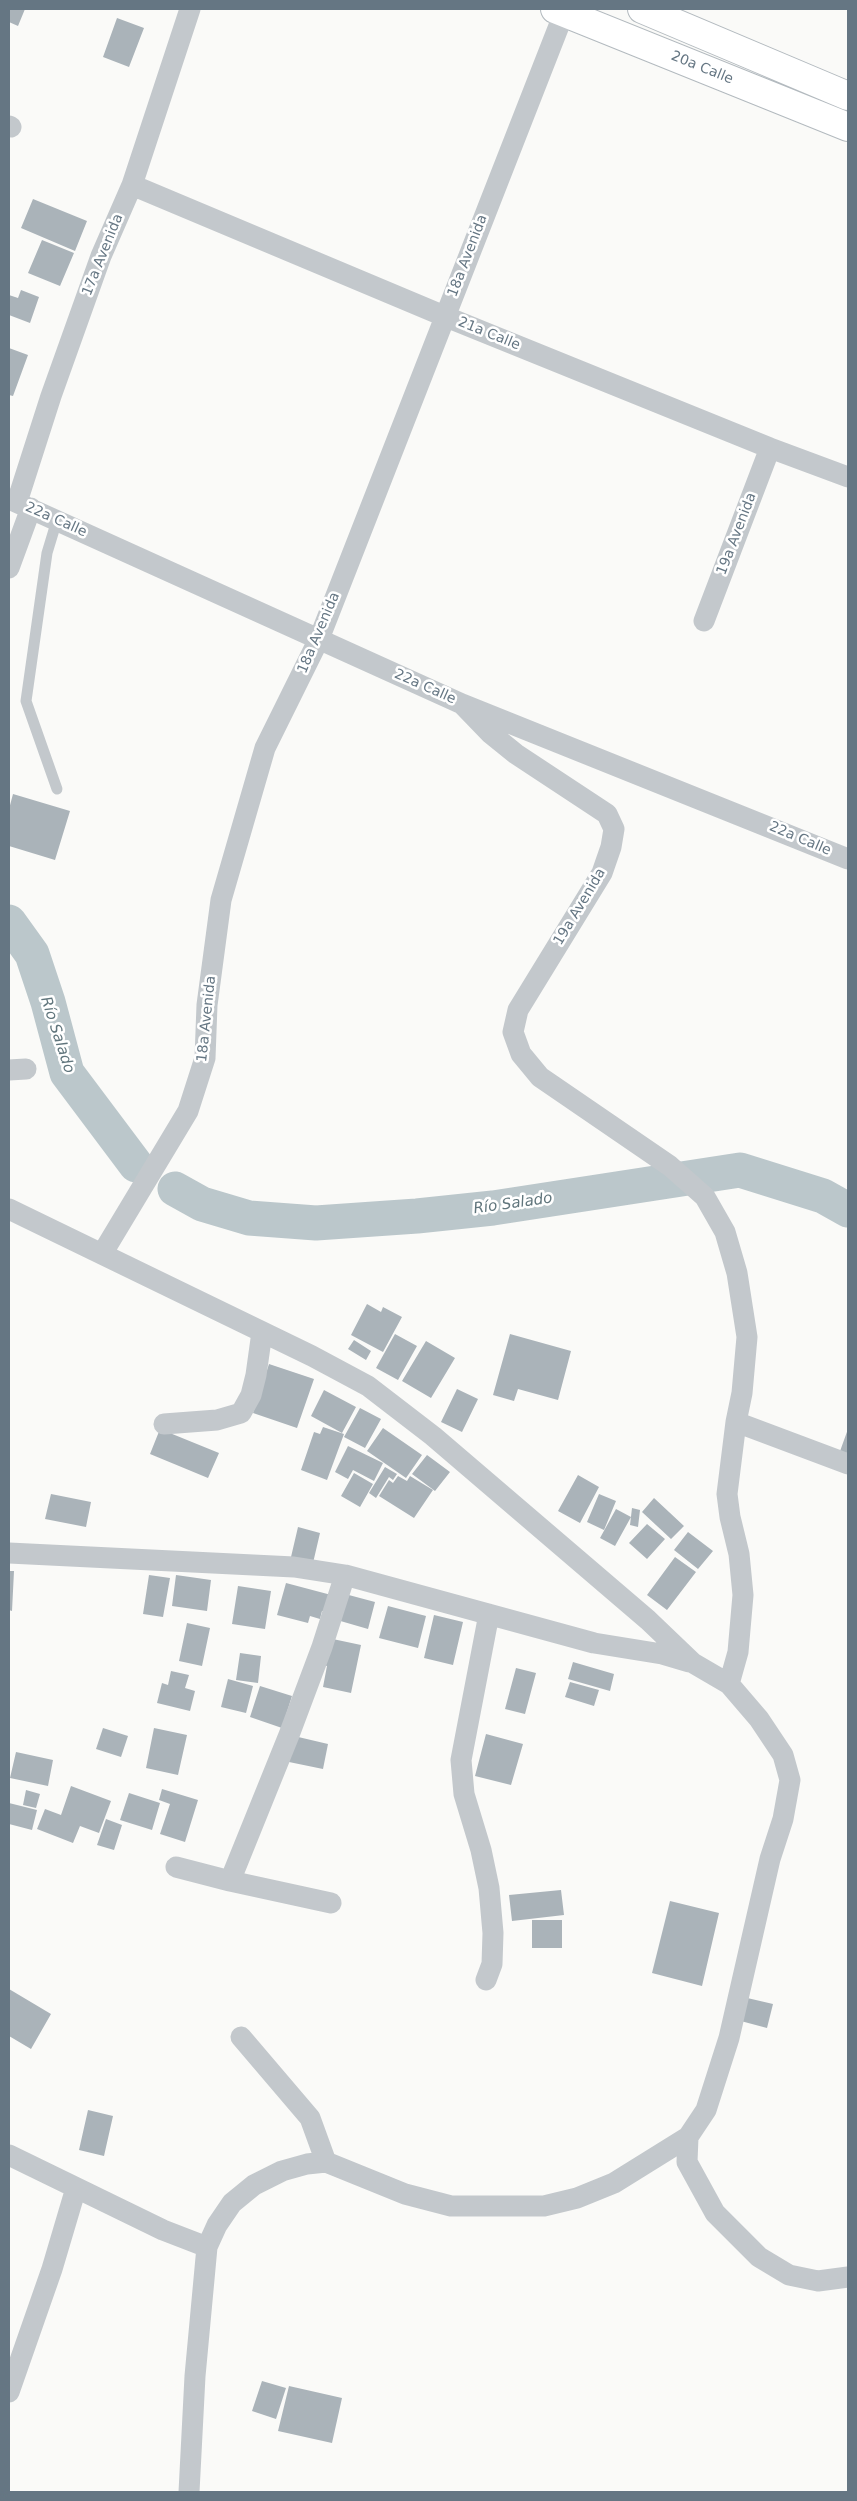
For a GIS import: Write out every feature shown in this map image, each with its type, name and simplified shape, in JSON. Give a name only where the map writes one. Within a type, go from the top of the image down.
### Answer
[{"type":"main road","points":[[642,9],[848,96]]},
{"type":"main road","name":"20a Calle","points":[[559,11],[848,127]]},
{"type":"street","name":"17a Avenida","points":[[9,568],[19,503],[51,396],[98,266],[132,185],[190,9]]},
{"type":"street","name":"18a Avenida","points":[[102,1254],[188,1111],[204,1058],[207,1006],[221,900],[265,748],[319,639],[559,11]]},
{"type":"street","name":"21a Calle","points":[[132,185],[444,316],[770,448],[848,477]]},
{"type":"street","name":"19a Avenida","points":[[704,620],[770,448]]},
{"type":"street","name":"22a Calle","points":[[19,503],[462,704],[848,859]]},
{"type":"street","name":"19a Avenida","points":[[462,704],[490,733],[527,763],[607,814],[614,829],[611,847],[602,873],[518,1010],[513,1032],[521,1054],[540,1076],[564,1095],[617,1127],[670,1166],[705,1197],[725,1232],[737,1272],[746,1337],[742,1393],[736,1422]]},
{"type":"street","points":[[9,1209],[262,1332],[368,1386],[433,1436],[656,1627],[693,1663],[729,1684],[759,1719],[783,1755],[790,1780],[783,1819],[770,1859],[728,2038],[706,2110],[688,2138],[614,2183],[577,2198],[544,2206],[451,2206],[405,2194],[326,2162],[307,2164],[282,2171],[254,2185],[232,2203],[216,2225],[207,2247],[195,2376],[188,2492]]},
{"type":"street","points":[[164,1424],[217,1420],[240,1413],[251,1395],[256,1376],[262,1332]]},
{"type":"street","points":[[729,1684],[735,1670],[738,1652],[743,1594],[739,1554],[727,1494],[736,1422],[848,1464]]},
{"type":"street","points":[[9,1553],[294,1567],[345,1575],[594,1643],[649,1652],[693,1663]]},
{"type":"street","points":[[230,1881],[292,1727],[322,1647],[345,1575]]},
{"type":"street","points":[[486,1980],[492,1964],[493,1940],[489,1888],[481,1850],[464,1794],[461,1760],[489,1614]]},
{"type":"street","points":[[649,1652],[660,1643],[656,1627]]},
{"type":"street","points":[[176,1867],[331,1903]]},
{"type":"street","points":[[241,2037],[310,2118],[326,2162]]},
{"type":"street","points":[[688,2138],[687,2162],[715,2212],[760,2257],[789,2275],[818,2281],[848,2278]]},
{"type":"street","points":[[9,2155],[163,2230],[207,2247]]},
{"type":"street","points":[[9,2392],[52,2269],[76,2188]]},
{"type":"lane","points":[[57,520],[47,552],[26,701],[57,789]]},
{"type":"building","points":[[9,9],[25,9],[18,26],[9,22]]},
{"type":"building","points":[[117,18],[144,28],[129,67],[103,57]]},
{"type":"building","points":[[33,199],[87,221],[75,251],[21,228]]},
{"type":"building","points":[[42,240],[74,253],[60,286],[28,273]]},
{"type":"building","points":[[21,290],[39,297],[30,323],[9,315],[9,295],[18,298]]},
{"type":"building","points":[[9,348],[28,355],[13,396],[9,395]]},
{"type":"building","points":[[13,794],[70,811],[55,860],[9,846],[9,809]]},
{"type":"building","points":[[367,1304],[381,1312],[383,1307],[402,1317],[383,1352],[351,1335]]},
{"type":"building","points":[[395,1334],[417,1346],[398,1380],[376,1368]]},
{"type":"building","points":[[510,1334],[571,1351],[558,1400],[518,1389],[514,1401],[493,1395]]},
{"type":"building","points":[[354,1340],[371,1351],[366,1360],[348,1349]]},
{"type":"building","points":[[426,1341],[455,1358],[431,1398],[402,1381]]},
{"type":"building","points":[[269,1364],[314,1379],[297,1428],[253,1413]]},
{"type":"building","points":[[457,1389],[478,1399],[462,1432],[441,1422]]},
{"type":"building","points":[[324,1390],[356,1407],[342,1433],[311,1416]]},
{"type":"building","points":[[360,1408],[381,1419],[365,1448],[344,1437]]},
{"type":"building","points":[[323,1427],[344,1434],[327,1480],[301,1470],[314,1432],[320,1434]]},
{"type":"building","points":[[383,1428],[422,1455],[406,1478],[367,1451]]},
{"type":"building","points":[[160,1429],[219,1453],[208,1478],[150,1454]]},
{"type":"building","points":[[848,1429],[848,1457],[839,1454]]},
{"type":"building","points":[[348,1446],[383,1463],[374,1481],[353,1470],[348,1479],[335,1472]]},
{"type":"building","points":[[427,1455],[450,1472],[435,1491],[412,1474]]},
{"type":"building","points":[[385,1467],[397,1474],[393,1480],[389,1477],[376,1498],[369,1493]]},
{"type":"building","points":[[354,1473],[373,1484],[360,1507],[341,1496]]},
{"type":"building","points":[[578,1475],[599,1487],[580,1523],[558,1511]]},
{"type":"building","points":[[398,1476],[407,1481],[410,1476],[433,1490],[414,1518],[379,1496],[389,1480],[393,1483]]},
{"type":"building","points":[[51,1494],[91,1502],[86,1527],[45,1519]]},
{"type":"building","points":[[599,1494],[616,1501],[604,1530],[587,1522]]},
{"type":"building","points":[[654,1498],[684,1526],[671,1539],[642,1512]]},
{"type":"building","points":[[632,1508],[640,1510],[638,1527],[630,1525]]},
{"type":"building","points":[[616,1509],[631,1517],[615,1546],[600,1538]]},
{"type":"building","points":[[647,1524],[665,1539],[647,1559],[629,1543]]},
{"type":"building","points":[[298,1527],[320,1533],[313,1563],[291,1557]]},
{"type":"building","points":[[688,1532],[713,1551],[698,1569],[674,1550]]},
{"type":"building","points":[[675,1557],[696,1572],[667,1610],[647,1595]]},
{"type":"building","points":[[9,1571],[14,1571],[12,1611],[9,1610]]},
{"type":"building","points":[[149,1575],[170,1578],[163,1617],[143,1614]]},
{"type":"building","points":[[176,1575],[211,1580],[207,1611],[172,1606]]},
{"type":"building","points":[[286,1583],[335,1596],[330,1613],[322,1611],[320,1619],[310,1616],[308,1623],[277,1615]]},
{"type":"building","points":[[238,1586],[271,1591],[265,1629],[232,1624]]},
{"type":"building","points":[[345,1594],[375,1602],[368,1629],[337,1620]]},
{"type":"building","points":[[388,1606],[426,1616],[418,1648],[379,1638]]},
{"type":"building","points":[[434,1615],[463,1622],[453,1665],[424,1658]]},
{"type":"building","points":[[187,1623],[210,1628],[202,1666],[179,1661]]},
{"type":"building","points":[[328,1638],[361,1645],[351,1693],[323,1687],[327,1666],[323,1665]]},
{"type":"building","points":[[240,1653],[261,1656],[258,1683],[236,1680]]},
{"type":"building","points":[[573,1662],[614,1674],[610,1691],[568,1679]]},
{"type":"building","points":[[516,1668],[536,1673],[525,1714],[505,1709]]},
{"type":"building","points":[[171,1671],[189,1675],[185,1688],[195,1691],[190,1711],[157,1703],[162,1683],[168,1685]]},
{"type":"building","points":[[228,1679],[253,1686],[246,1713],[221,1707]]},
{"type":"building","points":[[570,1682],[599,1690],[594,1706],[565,1697]]},
{"type":"building","points":[[260,1686],[292,1696],[282,1728],[250,1717]]},
{"type":"building","points":[[103,1728],[128,1736],[121,1757],[96,1749]]},
{"type":"building","points":[[154,1728],[187,1735],[178,1775],[146,1768]]},
{"type":"building","points":[[486,1734],[523,1744],[511,1785],[475,1776]]},
{"type":"building","points":[[294,1736],[328,1744],[323,1769],[289,1762]]},
{"type":"building","points":[[16,1752],[53,1760],[48,1786],[10,1778]]},
{"type":"building","points":[[71,1786],[111,1801],[99,1833],[80,1826],[73,1843],[37,1829],[45,1809],[61,1815]]},
{"type":"building","points":[[162,1789],[198,1800],[185,1842],[160,1834],[170,1804],[159,1800]]},
{"type":"building","points":[[26,1790],[40,1794],[36,1808],[23,1805]]},
{"type":"building","points":[[129,1793],[160,1803],[152,1830],[120,1820]]},
{"type":"building","points":[[9,1803],[37,1810],[32,1830],[9,1824]]},
{"type":"building","points":[[106,1819],[122,1825],[114,1850],[97,1845]]},
{"type":"building","points":[[561,1890],[564,1915],[512,1921],[509,1895]]},
{"type":"building","points":[[670,1901],[719,1913],[702,1986],[652,1973]]},
{"type":"building","points":[[532,1920],[562,1920],[562,1948],[532,1948]]},
{"type":"building","points":[[9,1989],[51,2014],[31,2049],[9,2036]]},
{"type":"building","points":[[743,1997],[773,2004],[767,2028],[737,2020]]},
{"type":"building","points":[[88,2110],[113,2116],[104,2156],[79,2150]]},
{"type":"building","points":[[262,2381],[286,2388],[276,2419],[252,2411]]},
{"type":"building","points":[[289,2386],[342,2398],[332,2443],[278,2431]]},
{"type":"waterway","name":"Río Salado","points":[[9,922],[32,954],[48,1002],[67,1073],[136,1165]]},
{"type":"waterway","name":"Río Salado","points":[[175,1189],[202,1204],[249,1218],[316,1223],[417,1216],[493,1208],[740,1170],[823,1196],[848,1210]]}]
